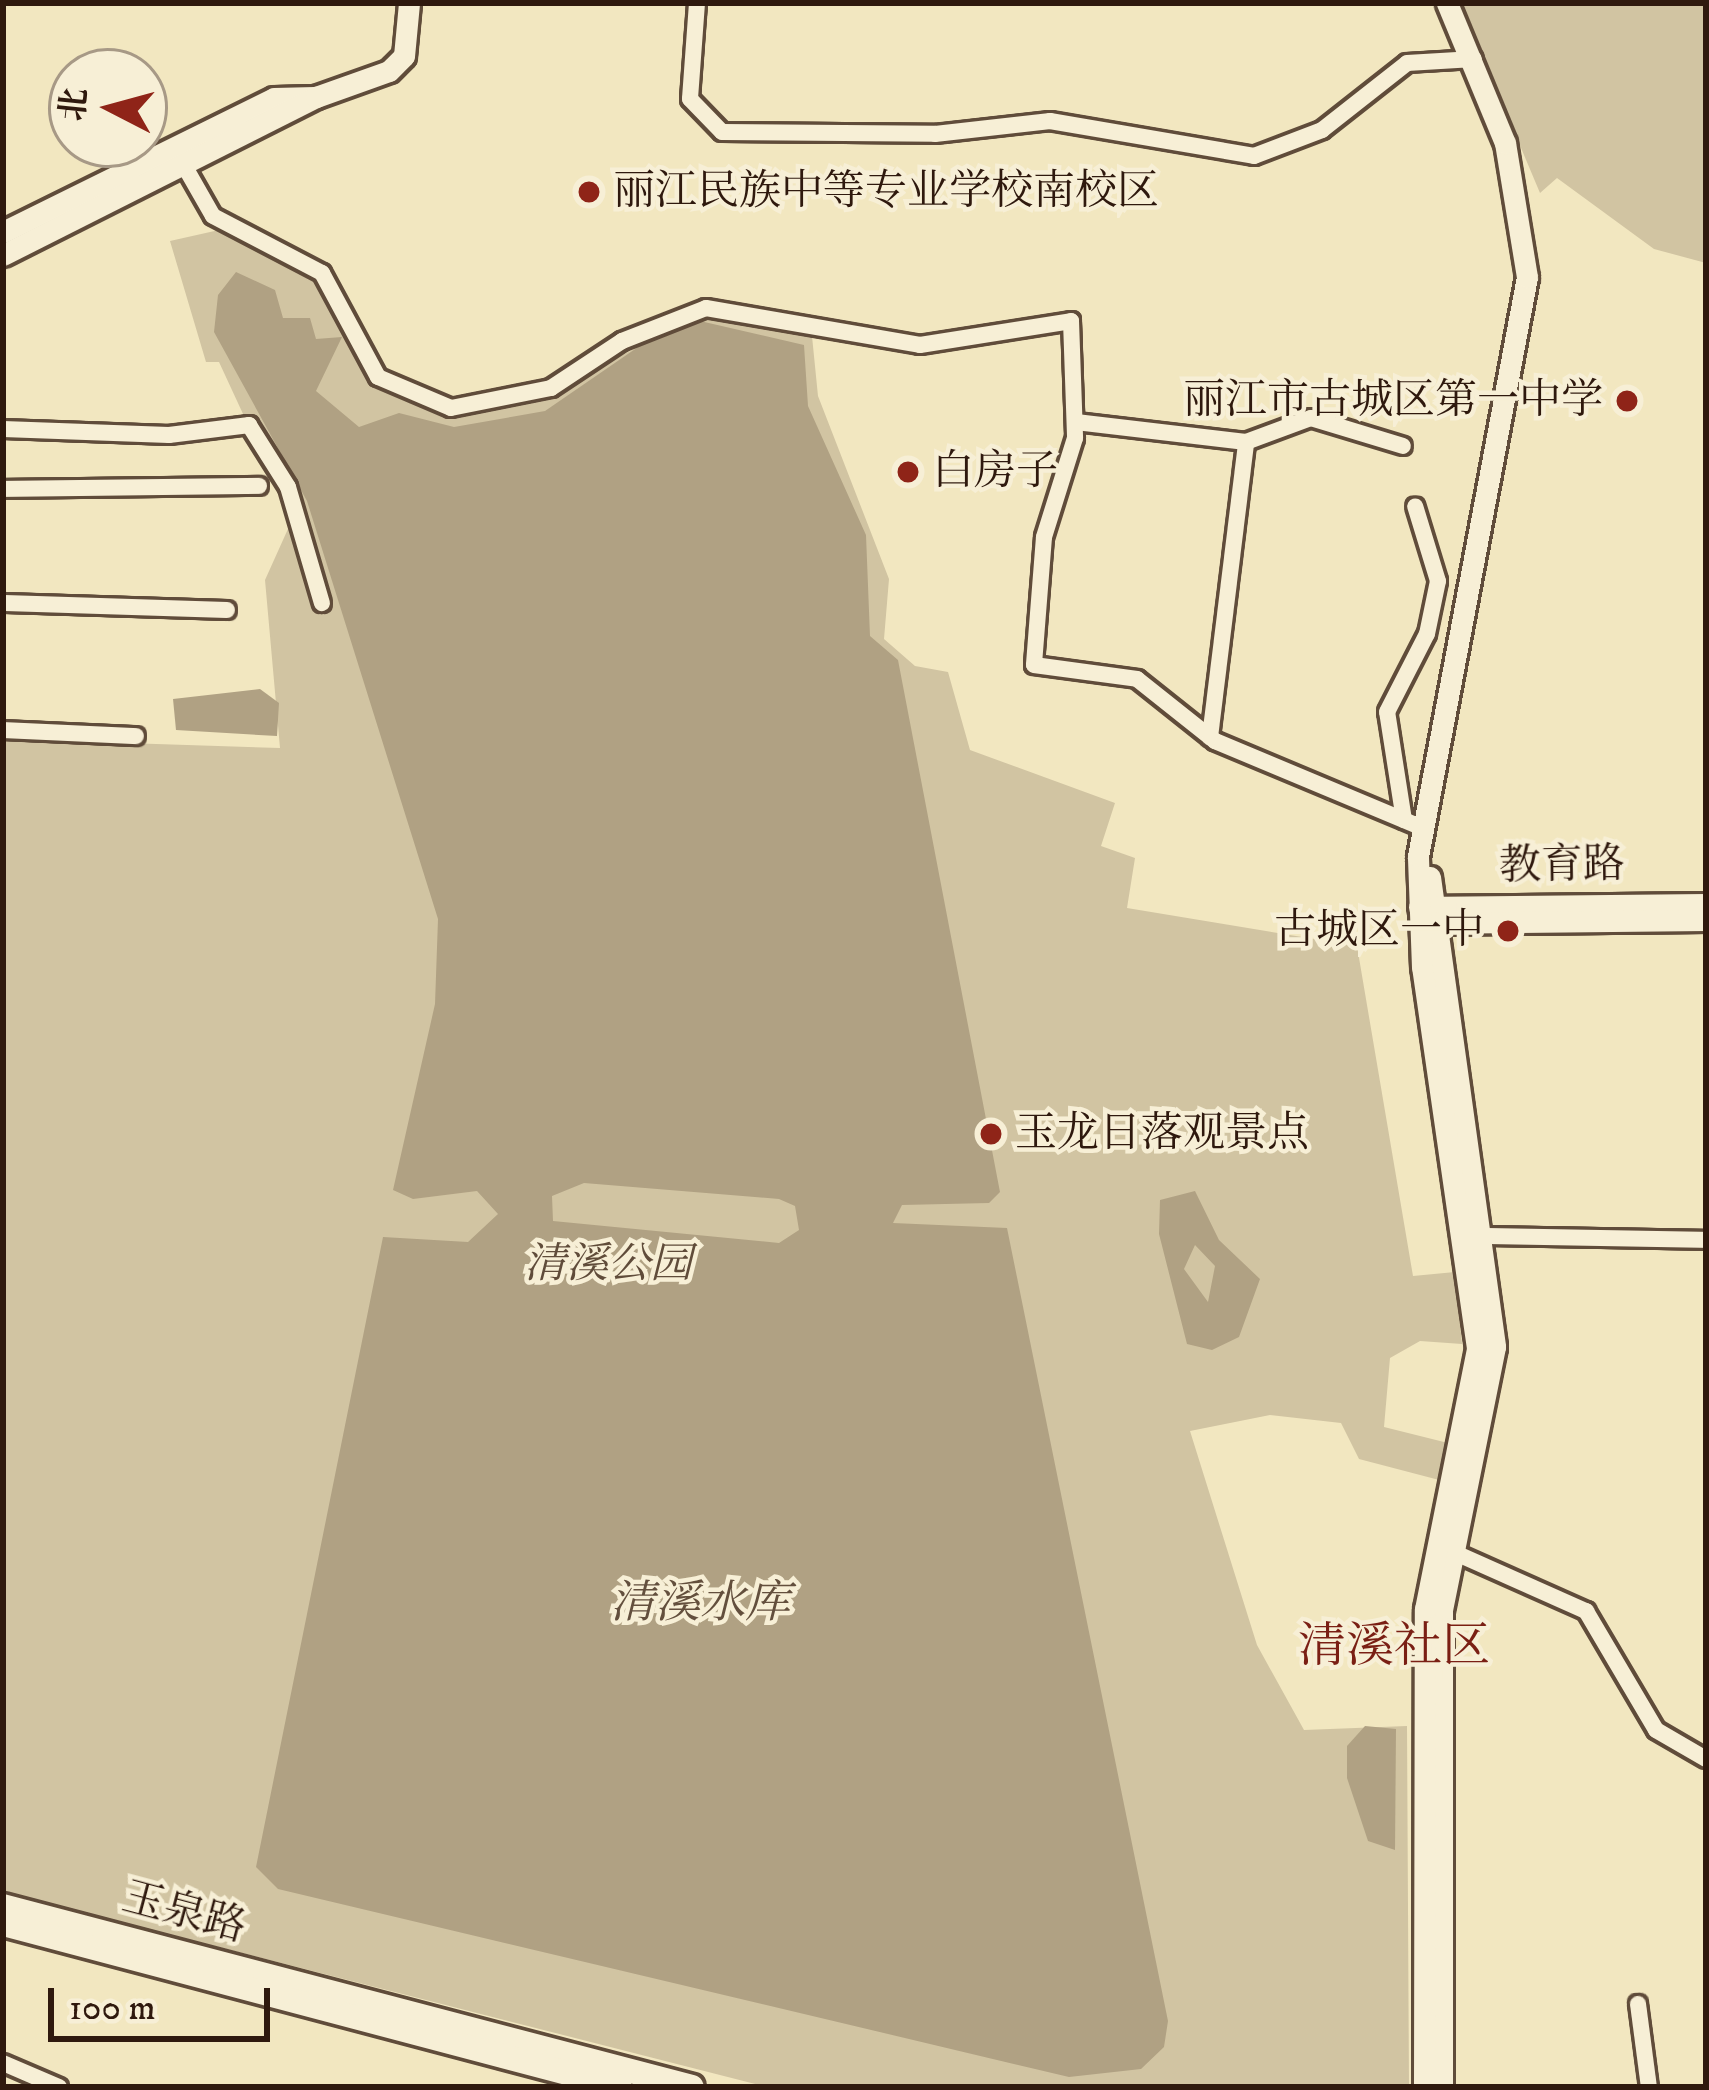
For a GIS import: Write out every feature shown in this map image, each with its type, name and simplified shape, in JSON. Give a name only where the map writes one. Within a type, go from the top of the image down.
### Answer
[{"type":"main road","name":"玉泉路","points":[[3,1906],[692,2087]]},
{"type":"main road","name":"玉泉路","points":[[3,1924],[620,2087]]},
{"type":"street","points":[[3,255],[316,97],[398,65],[410,3]]},
{"type":"street","points":[[697,3],[690,99],[722,132],[935,134],[1049,122],[1254,156],[1322,130],[1407,63],[1474,59]]},
{"type":"street","points":[[1424,2087],[1425,1609],[1477,1348],[1426,915],[1425,799],[1459,621],[1518,369],[1527,278],[1524,218],[1474,59],[1447,3]]},
{"type":"street","points":[[3,232],[274,98],[316,97]]},
{"type":"street","points":[[185,167],[213,216],[322,274],[378,377],[442,406],[538,393],[650,328],[735,307],[825,337],[920,345],[1071,322],[1076,422],[1044,537],[1034,665],[1127,675],[1210,737],[1412,824]]},
{"type":"street","points":[[1076,422],[1246,442],[1311,418],[1403,446]]},
{"type":"street","points":[[3,429],[169,435],[249,425],[288,488],[322,603]]},
{"type":"street","points":[[1210,737],[1246,442]]},
{"type":"street","points":[[3,489],[259,486]]},
{"type":"street","points":[[1415,506],[1438,570],[1433,614],[1387,712],[1412,824],[1481,1236],[1493,1389],[1451,1551],[1441,1644],[1442,2087]]},
{"type":"street","points":[[3,603],[227,610]]},
{"type":"street","points":[[1433,614],[1459,621]]},
{"type":"street","points":[[3,730],[136,736]]},
{"type":"street","points":[[1412,824],[1425,799]]},
{"type":"street","name":"教育路","points":[[1426,915],[1706,904]]},
{"type":"street","name":"教育路","points":[[1426,915],[1706,920]]},
{"type":"street","points":[[1481,1236],[1706,1240]]},
{"type":"street","points":[[1451,1551],[1586,1611],[1656,1730],[1706,1759]]},
{"type":"street","points":[[1638,2004],[1649,2087]]},
{"type":"street","points":[[3,2063],[59,2087]]},
{"type":"green space","points":[[1460,3],[1706,3],[1706,263],[1654,249],[1557,178],[1540,193]]},
{"type":"green space","name":"清溪公园","points":[[219,230],[310,274],[383,389],[446,415],[545,397],[691,318],[757,317],[812,336],[818,396],[889,579],[884,639],[915,666],[948,672],[970,750],[1115,803],[1101,846],[1135,858],[1127,908],[1357,946],[1413,1276],[1455,1272],[1462,1344],[1420,1341],[1390,1358],[1384,1427],[1452,1444],[1443,1481],[1359,1459],[1341,1423],[1270,1415],[1190,1431],[1257,1645],[1304,1730],[1407,1726],[1409,2087],[767,2087],[3,1892],[3,739],[280,748],[265,580],[292,520],[219,362],[206,362],[170,241]]},
{"type":"water","name":"清溪水库","points":[[236,272],[275,290],[283,318],[310,318],[316,339],[342,337],[316,391],[359,427],[399,413],[454,427],[545,411],[657,334],[700,321],[804,345],[808,406],[866,535],[870,636],[898,660],[1000,1192],[989,1203],[902,1205],[893,1223],[1007,1228],[1168,2021],[1164,2047],[1141,2069],[1069,2077],[278,1889],[256,1867],[383,1237],[468,1242],[498,1214],[477,1191],[413,1199],[393,1190],[435,1004],[438,919],[307,501],[214,332],[218,295]],"holes":[[[584,1183],[779,1199],[795,1206],[799,1230],[779,1243],[553,1221],[552,1196]]]},
{"type":"water","points":[[260,689],[279,703],[277,736],[176,730],[173,699]]},
{"type":"water","points":[[1195,1191],[1219,1240],[1260,1279],[1239,1337],[1212,1350],[1187,1344],[1159,1234],[1160,1200]],"holes":[[[1195,1245],[1215,1266],[1208,1302],[1184,1269]]]},
{"type":"water","points":[[1365,1726],[1396,1729],[1395,1850],[1368,1841],[1347,1778],[1347,1746]]},
{"type":"place","name":"丽江民族中等专业学校南校区","points":[[589,192]]},
{"type":"place","name":"丽江市古城区第一中学","points":[[1627,401]]},
{"type":"place","name":"白房子","points":[[908,472]]},
{"type":"place","name":"古城区一中","points":[[1508,931]]},
{"type":"place","name":"玉龙日落观景点","points":[[991,1134]]},
{"type":"district","name":"清溪社区","points":[[1394,1648]]}]
